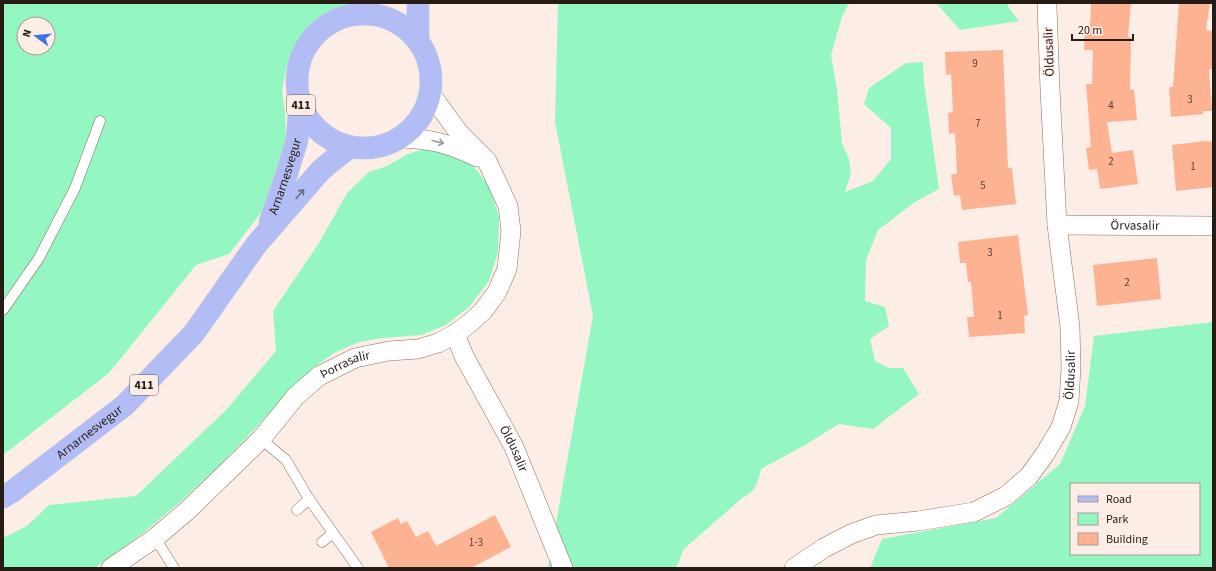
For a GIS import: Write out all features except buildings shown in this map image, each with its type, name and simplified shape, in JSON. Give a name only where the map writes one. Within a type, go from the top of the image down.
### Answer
[{"type":"main road","name":"411","points":[[418,3],[418,40]]},
{"type":"main road","name":"411","points":[[374,8],[386,17],[404,26],[418,40],[427,56],[431,74],[430,93],[426,106],[420,117],[399,138],[384,146],[367,148],[350,147],[334,142],[319,132],[308,119],[300,104],[296,85],[298,66],[304,49],[316,33],[330,22],[348,15],[374,8]]},
{"type":"main road","name":"Arnarnesvegur","points":[[3,497],[13,491],[125,405],[194,333],[256,245],[269,223],[297,140],[300,104]]},
{"type":"main road","name":"Arnarnesvegur","points":[[256,245],[321,170],[350,147]]},
{"type":"street","name":"Öldusalir","points":[[794,568],[824,548],[851,534],[876,525],[918,521],[974,512],[1006,496],[1029,476],[1045,454],[1061,427],[1070,401],[1070,327],[1057,225],[1047,6]]},
{"type":"street","name":"Þorrasalir","points":[[111,568],[155,538],[188,510],[261,439],[296,396],[319,376],[355,358],[389,351],[418,349],[438,343],[455,334],[470,323],[497,292],[507,269],[511,231],[508,206],[487,161],[459,133],[430,93]]},
{"type":"street","points":[[399,138],[432,140],[454,146],[487,161]]},
{"type":"street","name":"Örvasalir","points":[[1057,225],[1213,226]]},
{"type":"street","name":"Öldusalir","points":[[455,334],[464,356],[514,447],[563,568]]},
{"type":"lane","points":[[3,310],[39,258],[75,188],[100,121]]},
{"type":"lane","points":[[261,439],[286,460],[309,499],[358,568]]},
{"type":"lane","points":[[296,510],[309,499]]},
{"type":"lane","points":[[322,542],[333,533]]},
{"type":"lane","points":[[155,538],[174,568]]},
{"type":"green space","points":[[3,3],[365,3],[361,7],[317,23],[300,40],[287,64],[282,91],[285,112],[286,140],[267,205],[229,254],[196,265],[109,373],[3,455]]},
{"type":"green space","points":[[558,3],[849,3],[842,17],[831,55],[837,89],[842,143],[849,159],[851,173],[845,192],[873,181],[891,159],[891,128],[864,104],[869,88],[906,63],[923,62],[924,82],[939,189],[915,202],[878,230],[866,260],[865,301],[885,307],[889,326],[870,339],[875,361],[889,368],[903,368],[919,394],[873,429],[839,424],[761,469],[756,486],[684,549],[676,568],[548,568],[593,316],[555,122]]},
{"type":"green space","points":[[936,3],[1008,3],[1008,6],[1019,21],[960,30]]},
{"type":"green space","points":[[428,148],[471,163],[489,186],[499,217],[498,252],[489,281],[469,307],[446,325],[421,335],[382,338],[359,342],[334,353],[313,368],[223,462],[180,502],[143,533],[95,568],[3,568],[3,538],[27,526],[49,505],[136,496],[226,410],[276,351],[273,311],[319,243],[347,193],[369,172],[387,166],[408,154]]},
{"type":"green space","points":[[1213,322],[1213,568],[870,568],[882,539],[996,518],[1060,464],[1085,406],[1094,336]]}]
